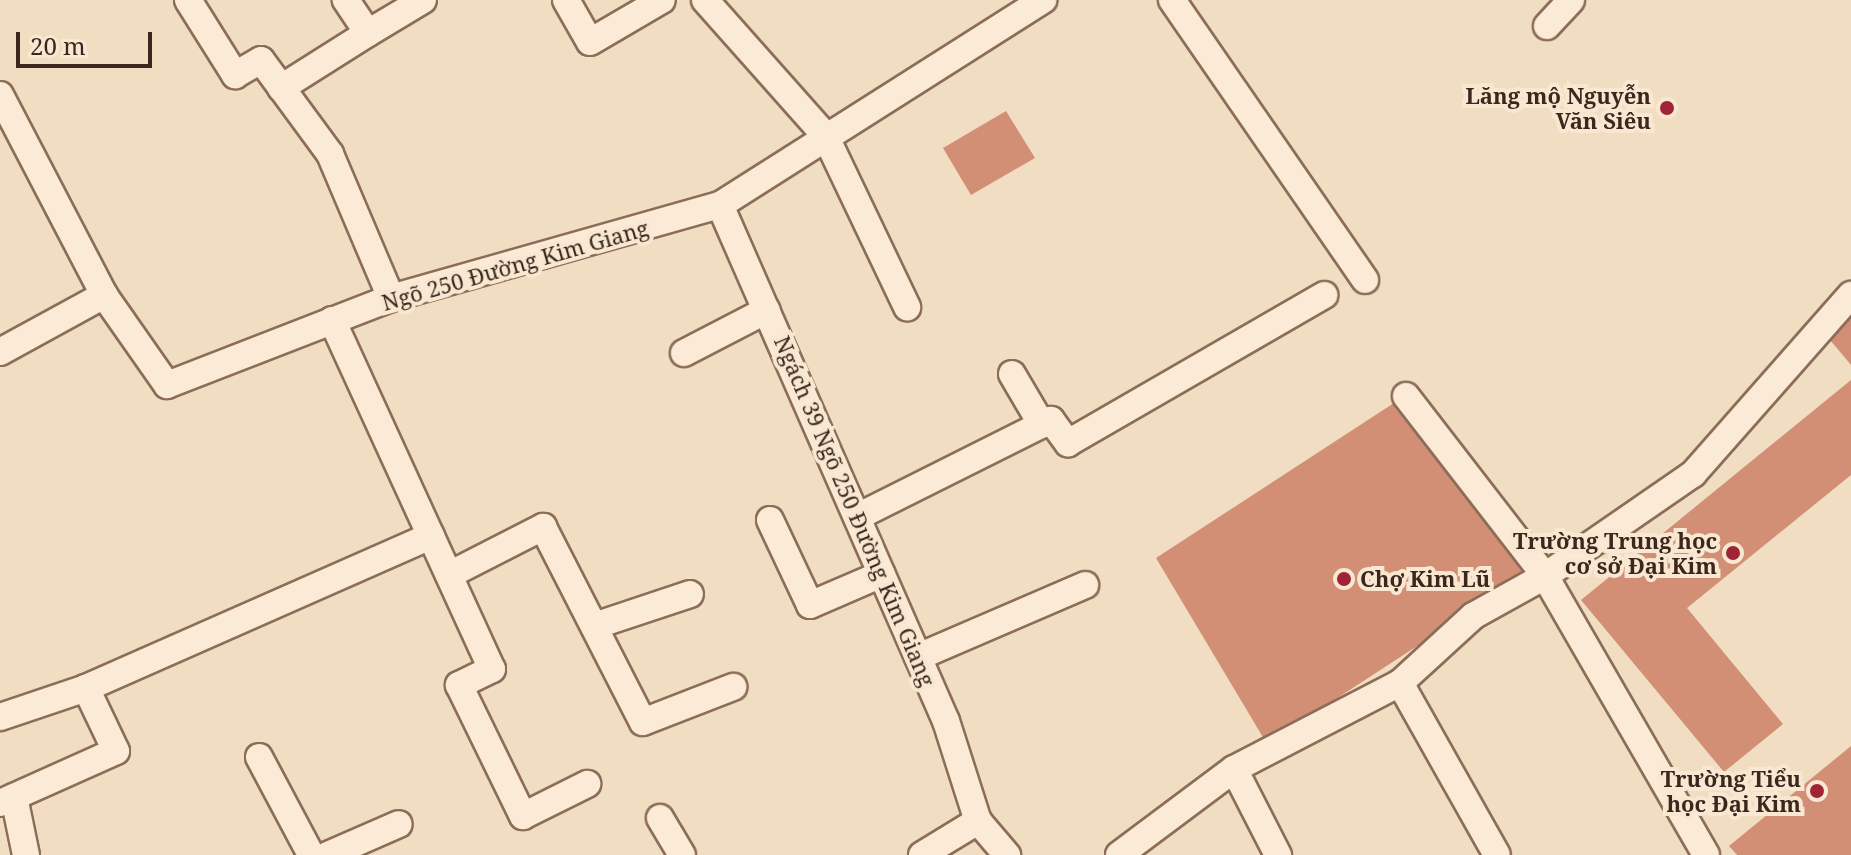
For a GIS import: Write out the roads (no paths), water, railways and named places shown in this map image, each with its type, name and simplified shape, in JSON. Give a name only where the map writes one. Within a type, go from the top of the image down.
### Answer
[{"type":"lane","points":[[188,0],[235,75],[261,60],[330,154],[391,298]]},
{"type":"lane","points":[[346,0],[368,33]]},
{"type":"lane","points":[[281,88],[423,0]]},
{"type":"lane","points":[[566,0],[590,42],[662,0]]},
{"type":"lane","points":[[705,0],[825,135],[907,307]]},
{"type":"lane","points":[[1172,0],[1365,280]]},
{"type":"lane","points":[[1547,26],[1571,0]]},
{"type":"lane","name":"Ngõ 250 Đường Kim Giang","points":[[104,295],[167,385],[391,298],[720,205],[1035,3]]},
{"type":"lane","points":[[0,95],[104,295],[0,352]]},
{"type":"lane","name":"Ngách 39 Ngõ 250 Đường Kim Giang","points":[[720,205],[918,657],[978,821]]},
{"type":"lane","points":[[857,517],[1051,420],[1068,443],[1324,295]]},
{"type":"lane","points":[[1119,855],[1234,769],[1400,683],[1473,616],[1545,576],[1693,474],[1851,295]]},
{"type":"lane","points":[[684,353],[767,310]]},
{"type":"lane","points":[[332,320],[492,669],[459,685],[523,816],[587,784]]},
{"type":"lane","points":[[1012,374],[1042,425]]},
{"type":"lane","points":[[1406,396],[1545,576],[1706,855]]},
{"type":"lane","points":[[770,520],[810,605],[882,574]]},
{"type":"lane","points":[[449,575],[543,527],[643,722],[733,687]]},
{"type":"lane","points":[[0,717],[86,688],[431,536]]},
{"type":"lane","points":[[918,657],[1085,585]]},
{"type":"lane","points":[[594,626],[690,594]]},
{"type":"lane","points":[[1400,683],[1497,855]]},
{"type":"lane","points":[[26,855],[7,800],[116,751],[86,688]]},
{"type":"lane","points":[[259,757],[311,855]]},
{"type":"lane","points":[[1234,769],[1278,855]]},
{"type":"lane","points":[[660,818],[682,855]]},
{"type":"lane","points":[[922,855],[978,821],[1007,855]]},
{"type":"lane","points":[[328,855],[399,824]]},
{"type":"place","name":"Lăng mộ Nguyễn Văn Siêu","points":[[1667,108]]},
{"type":"place","name":"Trường Trung học cơ sở Đại Kim","points":[[1733,553]]},
{"type":"place","name":"Chợ Kim Lũ","points":[[1344,579]]},
{"type":"place","name":"Trường Tiểu học Đại Kim","points":[[1817,791]]}]
